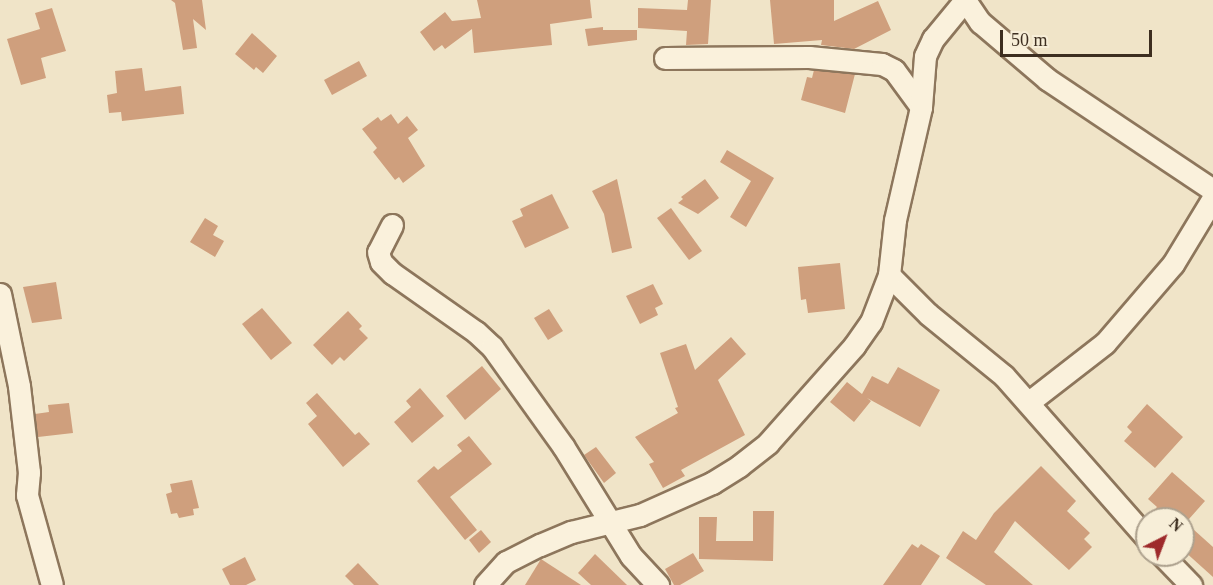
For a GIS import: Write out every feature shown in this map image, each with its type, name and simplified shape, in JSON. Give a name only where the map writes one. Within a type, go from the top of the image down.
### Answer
[{"type":"street","points":[[485,585],[506,562],[540,544],[571,532],[640,515],[712,483],[768,443],[854,346],[871,322],[889,275],[897,210],[921,107],[925,56],[933,39],[963,1],[980,22],[1047,79],[1213,190]]},
{"type":"street","points":[[665,58],[809,57],[882,63],[894,70],[921,107]]},
{"type":"street","points":[[1029,402],[1105,343],[1173,264],[1213,198]]},
{"type":"street","points":[[392,225],[378,252],[381,262],[392,273],[476,332],[492,347],[563,446],[631,556],[658,585]]},
{"type":"street","points":[[889,275],[928,314],[1004,376],[1135,525]]},
{"type":"street","points":[[0,294],[19,386],[29,472],[27,495],[52,585]]},
{"type":"street","points":[[1174,567],[1191,585]]},
{"type":"building","points":[[171,0],[202,0],[206,30],[193,19],[197,48],[183,50],[175,3]]},
{"type":"building","points":[[477,0],[590,0],[592,18],[550,24],[552,45],[474,53],[472,29],[445,49],[442,45],[434,51],[420,32],[445,12],[452,21],[481,18]]},
{"type":"building","points":[[688,0],[711,0],[708,44],[686,45],[687,31],[638,28],[638,8],[687,10]]},
{"type":"building","points":[[770,0],[834,0],[834,21],[878,1],[891,30],[854,49],[821,45],[822,40],[774,44]]},
{"type":"building","points":[[52,8],[66,51],[41,58],[46,78],[21,85],[7,39],[40,29],[35,13]]},
{"type":"building","points":[[603,27],[603,30],[637,30],[637,40],[588,46],[585,29]]},
{"type":"building","points":[[252,33],[277,56],[263,73],[256,67],[254,70],[235,54]]},
{"type":"building","points":[[359,61],[367,76],[332,95],[324,80]]},
{"type":"building","points":[[142,68],[145,91],[181,86],[184,114],[122,121],[121,112],[109,113],[107,95],[117,93],[115,71]]},
{"type":"building","points":[[814,70],[855,74],[845,113],[801,100],[807,77],[812,78]]},
{"type":"building","points":[[391,114],[398,124],[407,116],[418,130],[408,138],[425,166],[403,183],[399,177],[395,180],[373,152],[377,148],[362,129],[378,117],[381,121]]},
{"type":"building","points":[[727,150],[774,178],[746,227],[730,217],[751,181],[720,162]]},
{"type":"building","points":[[617,179],[632,248],[612,253],[604,214],[592,191]]},
{"type":"building","points":[[705,179],[719,198],[698,214],[678,203],[683,199],[681,197]]},
{"type":"building","points":[[552,194],[569,228],[525,248],[512,221],[523,216],[520,209]]},
{"type":"building","points":[[671,208],[702,251],[689,260],[657,218]]},
{"type":"building","points":[[205,218],[218,226],[213,235],[224,241],[215,257],[190,242]]},
{"type":"building","points":[[840,263],[845,309],[808,313],[806,299],[801,300],[798,267]]},
{"type":"building","points":[[56,282],[62,319],[32,323],[23,287]]},
{"type":"building","points":[[653,284],[663,304],[655,308],[658,315],[640,324],[626,296]]},
{"type":"building","points":[[262,308],[292,343],[271,360],[242,324]]},
{"type":"building","points":[[549,309],[563,331],[548,340],[534,318]]},
{"type":"building","points":[[348,311],[362,326],[359,329],[368,338],[344,361],[340,357],[332,365],[313,345]]},
{"type":"building","points":[[731,337],[746,354],[718,380],[745,435],[681,470],[685,476],[663,488],[649,464],[654,462],[635,437],[678,413],[660,353],[686,344],[695,370]]},
{"type":"building","points":[[482,366],[501,389],[465,420],[446,396]]},
{"type":"building","points":[[898,367],[940,390],[920,427],[867,398],[871,401],[854,422],[830,402],[847,382],[862,394],[872,376],[888,384]]},
{"type":"building","points":[[420,388],[444,416],[412,443],[394,422],[411,407],[406,401]]},
{"type":"building","points":[[317,393],[355,435],[359,432],[370,444],[343,467],[308,424],[317,416],[306,403]]},
{"type":"building","points":[[69,403],[73,433],[38,437],[35,414],[49,412],[48,405]]},
{"type":"building","points":[[1147,404],[1183,437],[1155,468],[1124,441],[1132,432],[1127,427]]},
{"type":"building","points":[[469,436],[492,464],[450,497],[477,530],[465,540],[417,481],[434,466],[438,470],[462,451],[457,445]]},
{"type":"building","points":[[596,447],[616,473],[604,483],[584,455]]},
{"type":"building","points":[[1041,466],[1076,501],[1067,511],[1090,533],[1084,539],[1092,547],[1069,570],[1015,521],[994,552],[1033,585],[986,585],[946,558],[963,531],[976,540],[994,513]]},
{"type":"building","points":[[1172,472],[1205,501],[1195,512],[1195,507],[1157,507],[1148,499]]},
{"type":"building","points":[[192,480],[199,508],[193,509],[194,515],[179,518],[177,513],[171,514],[166,494],[172,492],[170,484]]},
{"type":"building","points":[[753,511],[774,511],[773,561],[699,559],[699,517],[717,517],[716,541],[753,541]]},
{"type":"building","points":[[481,530],[491,542],[479,553],[469,540]]},
{"type":"building","points":[[1195,531],[1213,547],[1213,577],[1195,561]]},
{"type":"building","points":[[912,544],[918,548],[921,544],[940,556],[921,585],[883,585]]},
{"type":"building","points":[[693,553],[704,571],[680,585],[674,585],[665,569]]},
{"type":"building","points":[[595,554],[627,585],[591,585],[578,573]]},
{"type":"building","points":[[245,557],[256,580],[246,585],[230,585],[222,569]]},
{"type":"building","points":[[541,559],[581,585],[525,585]]},
{"type":"building","points":[[358,563],[379,585],[354,585],[345,576]]}]
